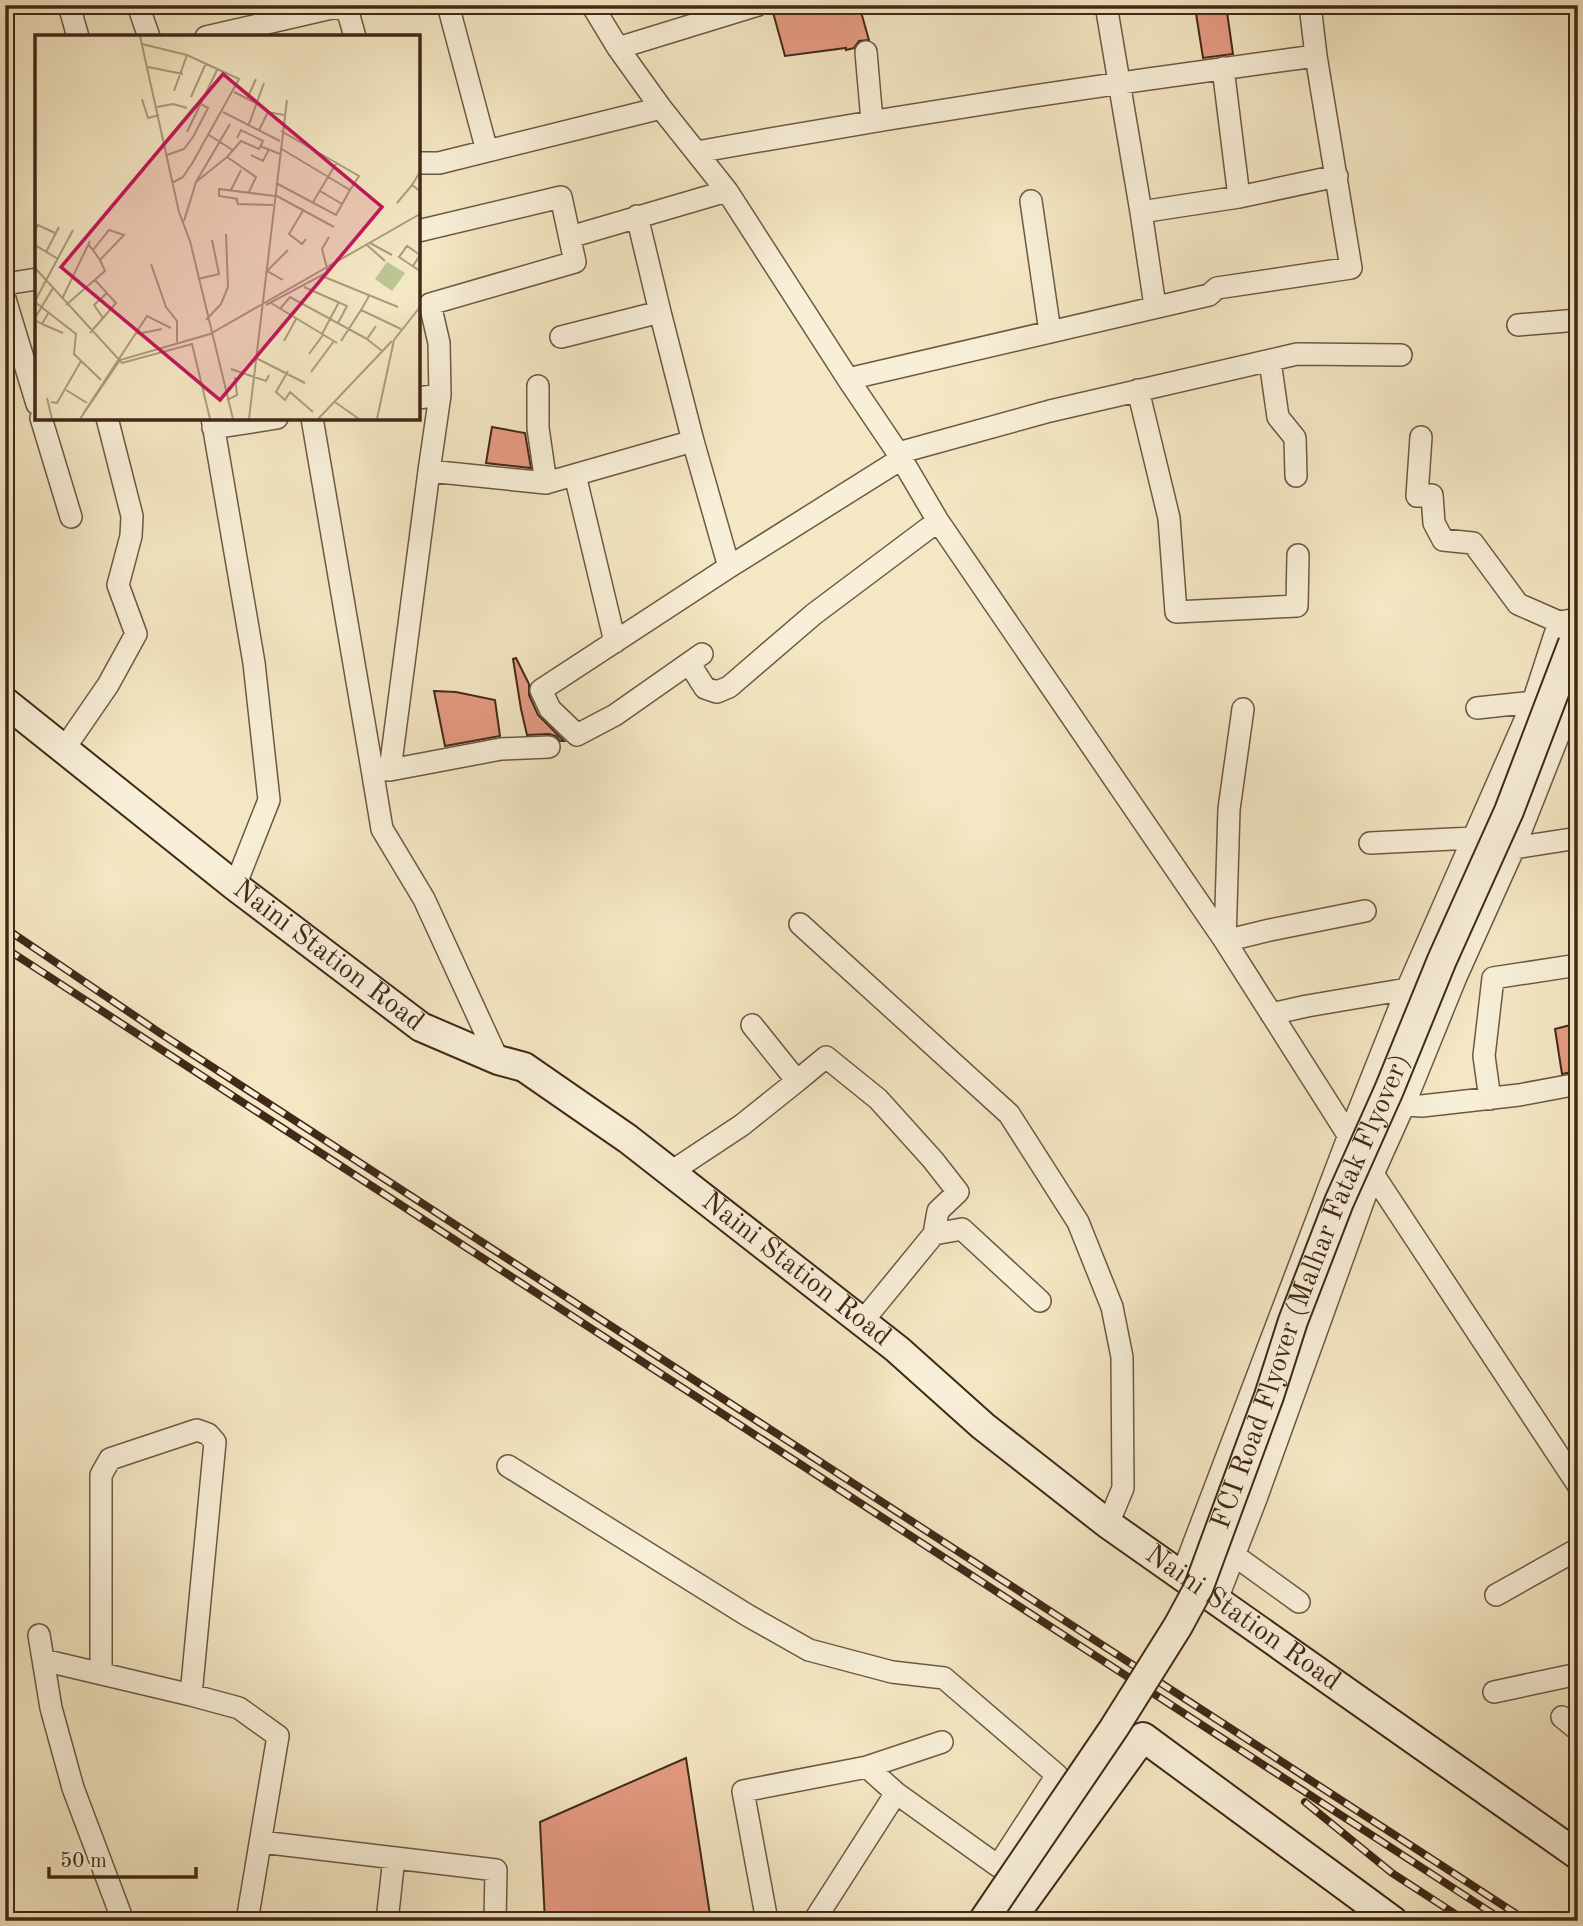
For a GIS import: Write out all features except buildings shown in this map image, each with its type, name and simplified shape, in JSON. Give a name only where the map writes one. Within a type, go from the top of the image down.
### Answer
[{"type":"street","points":[[69,5],[77,35]]},
{"type":"street","points":[[138,5],[148,35]]},
{"type":"street","points":[[448,5],[487,151]]},
{"type":"street","points":[[592,5],[618,48],[661,108],[727,191],[900,456],[938,521],[1225,942],[1373,1174],[1578,1485]]},
{"type":"street","points":[[618,48],[758,5]]},
{"type":"street","points":[[1106,5],[1155,306]]},
{"type":"street","points":[[848,379],[1209,295],[1217,288],[1351,268],[1310,5]]},
{"type":"street","points":[[211,35],[258,15],[335,6],[348,12],[354,35]]},
{"type":"street","points":[[866,52],[872,121]]},
{"type":"street","points":[[697,152],[1120,82],[1316,56]]},
{"type":"street","points":[[1223,68],[1239,197]]},
{"type":"street","points":[[420,163],[439,163],[661,108]]},
{"type":"street","points":[[1141,212],[1239,197],[1337,176]]},
{"type":"street","points":[[570,237],[727,191]]},
{"type":"street","points":[[381,769],[401,673],[440,395],[439,343],[430,304],[575,262],[561,197],[420,231]]},
{"type":"street","points":[[1031,201],[1049,332]]},
{"type":"street","points":[[637,216],[693,441],[729,567]]},
{"type":"street","points":[[5,284],[35,279]]},
{"type":"street","points":[[5,299],[35,396]]},
{"type":"street","points":[[562,337],[660,313]]},
{"type":"street","points":[[1518,326],[1578,320]]},
{"type":"street","points":[[938,521],[814,614],[729,687],[717,692],[705,688],[696,659],[615,715],[577,735],[550,709],[541,690],[900,456],[1050,411],[1297,354],[1401,355]]},
{"type":"street","points":[[1270,360],[1278,417],[1295,438],[1296,476]]},
{"type":"street","points":[[538,387],[538,428],[546,483]]},
{"type":"street","points":[[1138,390],[1169,518],[1176,612],[1297,606],[1298,555]]},
{"type":"street","points":[[420,398],[440,395]]},
{"type":"street","points":[[42,420],[71,517]]},
{"type":"street","points":[[64,749],[108,685],[136,634],[118,585],[131,537],[132,516],[108,420]]},
{"type":"street","points":[[235,886],[269,800],[254,663],[212,423],[250,420]]},
{"type":"street","points":[[312,420],[381,769],[382,829],[424,899],[498,1060]]},
{"type":"street","points":[[1181,1577],[1407,989],[1532,702],[1572,628],[1518,604],[1473,543],[1443,540],[1434,523],[1432,495],[1408,497],[1421,437]]},
{"type":"street","points":[[429,471],[546,483],[693,441]]},
{"type":"street","points":[[575,475],[615,642]]},
{"type":"street","name":"FCI Road Flyover (Malhar Fatak Flyover)","points":[[983,1921],[1114,1728],[1198,1589],[1269,1396],[1293,1321],[1339,1202],[1509,811],[1572,628]]},
{"type":"street","points":[[1216,1602],[1373,1174],[1514,848],[1577,693]]},
{"type":"street","name":"Naini Station Road","points":[[5,702],[235,886],[421,1027],[498,1060],[524,1067],[628,1139],[897,1349],[983,1426],[1108,1524],[1578,1855]]},
{"type":"street","points":[[1477,708],[1532,702]]},
{"type":"street","points":[[1225,942],[1229,809],[1243,709]]},
{"type":"street","points":[[381,769],[501,749],[549,747]]},
{"type":"street","points":[[1370,843],[1473,838]]},
{"type":"street","points":[[1514,848],[1578,838]]},
{"type":"street","points":[[1225,942],[1365,911]]},
{"type":"street","points":[[800,924],[1009,1114],[1078,1222],[1112,1307],[1122,1357],[1124,1488],[1108,1524]]},
{"type":"street","points":[[1489,1099],[1484,1056],[1493,978],[1578,965]]},
{"type":"street","points":[[1271,1014],[1407,989]]},
{"type":"street","points":[[752,1025],[797,1081]]},
{"type":"street","points":[[671,1172],[742,1125],[826,1057],[877,1099],[933,1160],[958,1192],[938,1211],[934,1234],[862,1322]]},
{"type":"street","points":[[1404,1105],[1422,1106],[1519,1096],[1578,1084]]},
{"type":"street","points":[[934,1234],[962,1229],[1040,1301]]},
{"type":"street","points":[[101,1674],[101,1475],[110,1459],[197,1430],[208,1434],[215,1442],[191,1695]]},
{"type":"street","points":[[508,1466],[747,1615],[809,1650],[892,1672],[944,1678],[1058,1774],[998,1866],[896,1793],[867,1768]]},
{"type":"street","points":[[1496,1595],[1578,1549]]},
{"type":"street","points":[[1234,1555],[1299,1602]]},
{"type":"street","points":[[39,1635],[51,1708],[73,1788],[123,1921]]},
{"type":"street","points":[[43,1660],[239,1708],[278,1736],[247,1921]]},
{"type":"street","points":[[1494,1692],[1578,1674]]},
{"type":"street","points":[[1010,1921],[1143,1737],[1393,1921]]},
{"type":"street","points":[[767,1921],[743,1791],[867,1768],[942,1742]]},
{"type":"street","points":[[814,1921],[896,1793]]},
{"type":"street","points":[[261,1842],[496,1870],[495,1921]]},
{"type":"street","points":[[387,1921],[394,1857]]},
{"type":"railway","points":[[5,928],[160,1033],[1527,1921]]},
{"type":"railway","points":[[5,948],[1504,1921]]},
{"type":"railway","points":[[1305,1802],[1392,1873],[1466,1921]]}]
